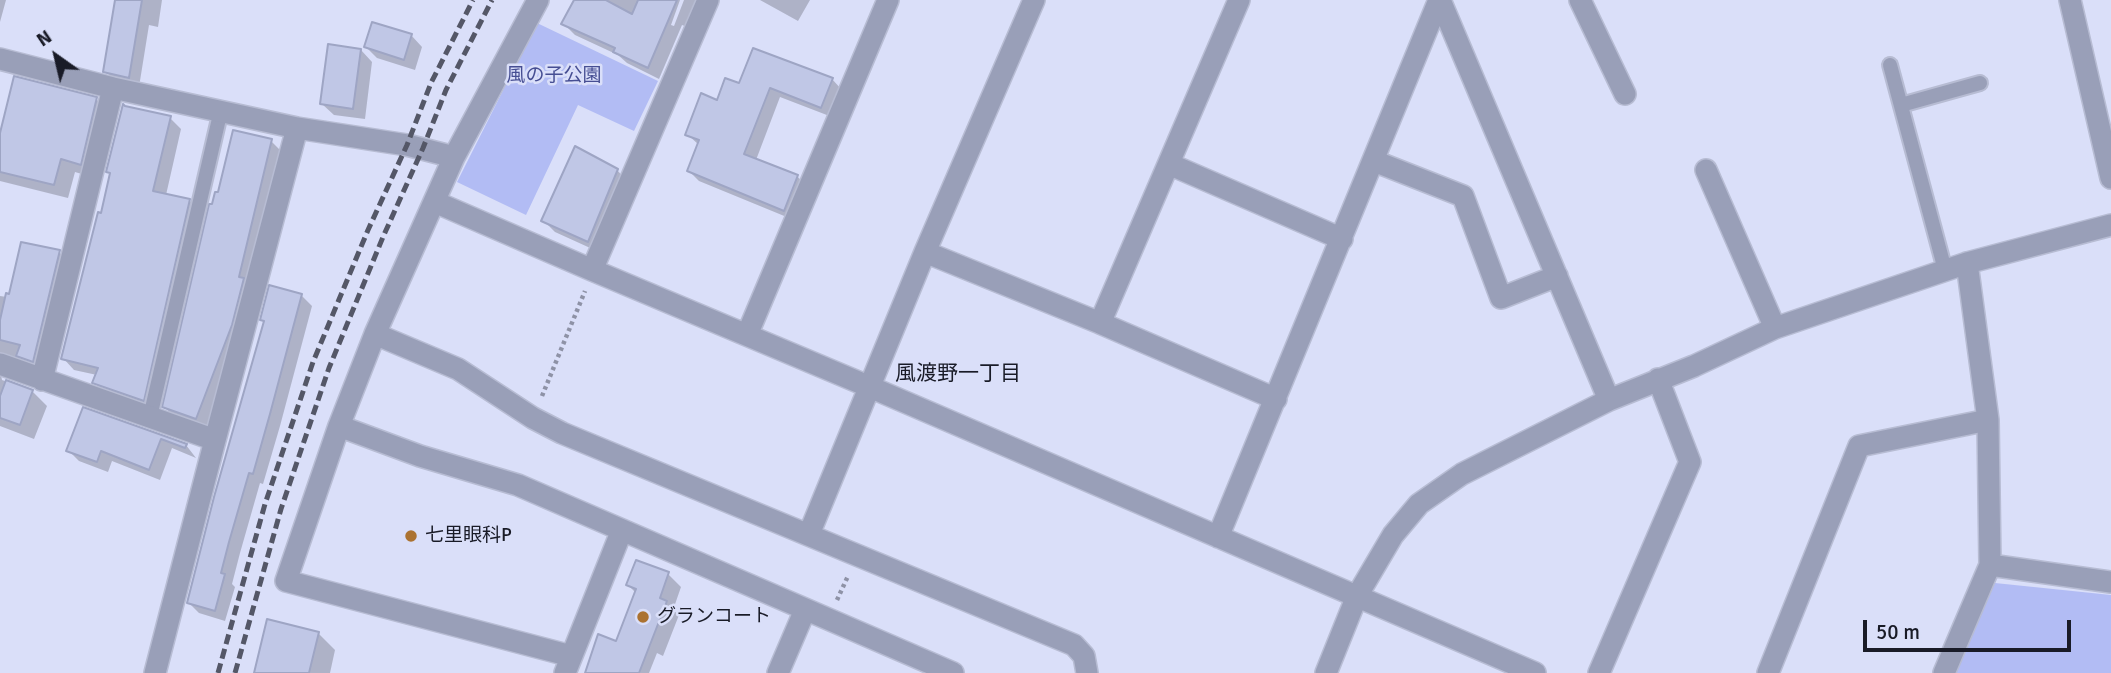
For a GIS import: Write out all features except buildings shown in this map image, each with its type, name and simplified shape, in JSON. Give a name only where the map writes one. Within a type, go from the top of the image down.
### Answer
[{"type":"street","points":[[538,0],[454,157],[375,334],[339,426],[286,581],[568,665],[622,530]]},
{"type":"street","points":[[592,271],[708,0]]},
{"type":"street","points":[[747,335],[888,0]]},
{"type":"street","points":[[809,534],[925,252],[1034,0]]},
{"type":"street","points":[[1100,323],[1239,0]]},
{"type":"street","points":[[1218,537],[1440,0]]},
{"type":"street","points":[[1440,0],[1609,400]]},
{"type":"street","points":[[1580,0],[1625,93]]},
{"type":"street","points":[[2070,0],[2103,106],[2111,178]]},
{"type":"street","points":[[1,64],[297,128],[407,145],[454,157]]},
{"type":"street","points":[[41,380],[113,88]]},
{"type":"street","points":[[155,673],[297,128]]},
{"type":"street","points":[[1374,161],[1462,196],[1501,298],[1558,276]]},
{"type":"street","points":[[1169,164],[1342,239]]},
{"type":"street","points":[[1706,170],[1775,328]]},
{"type":"street","points":[[435,202],[1535,673]]},
{"type":"street","points":[[1326,673],[1357,596],[1393,535],[1419,504],[1462,474],[1609,400],[1694,366],[1775,328],[1967,263],[2111,225]]},
{"type":"street","points":[[925,252],[1100,323],[1276,399]]},
{"type":"street","points":[[1944,673],[1990,565],[1988,421],[1967,263]]},
{"type":"street","points":[[375,334],[458,369],[533,418],[562,433],[1074,645],[1084,656],[1087,673]]},
{"type":"street","points":[[0,363],[41,380],[215,440]]},
{"type":"street","points":[[1599,673],[1690,462],[1658,379]]},
{"type":"street","points":[[1768,673],[1859,446],[1988,421]]},
{"type":"street","points":[[339,426],[420,456],[518,485],[953,673]]},
{"type":"street","points":[[1990,565],[2111,582]]},
{"type":"street","points":[[778,673],[805,610]]},
{"type":"lane","points":[[1891,65],[1945,270]]},
{"type":"lane","points":[[1901,105],[1980,82]]},
{"type":"lane","points":[[149,417],[221,110]]},
{"type":"path","points":[[533,418],[592,271]]},
{"type":"path","points":[[828,620],[858,556]]},
{"type":"green space","name":"風の子公園","points":[[537,23],[658,81],[634,131],[578,105],[526,215],[457,182]]},
{"type":"green space","points":[[1995,583],[2111,595],[2111,673],[1955,673]]},
{"type":"railway","points":[[218,673],[265,504],[313,362],[431,83],[473,0]]},
{"type":"railway","points":[[235,673],[281,509],[329,368],[446,90],[492,0]]},
{"type":"place","name":"七里眼科P","points":[[411,536]]},
{"type":"place","name":"グランコート","points":[[643,617]]},
{"type":"district","name":"風渡野一丁目","points":[[958,374]]}]
